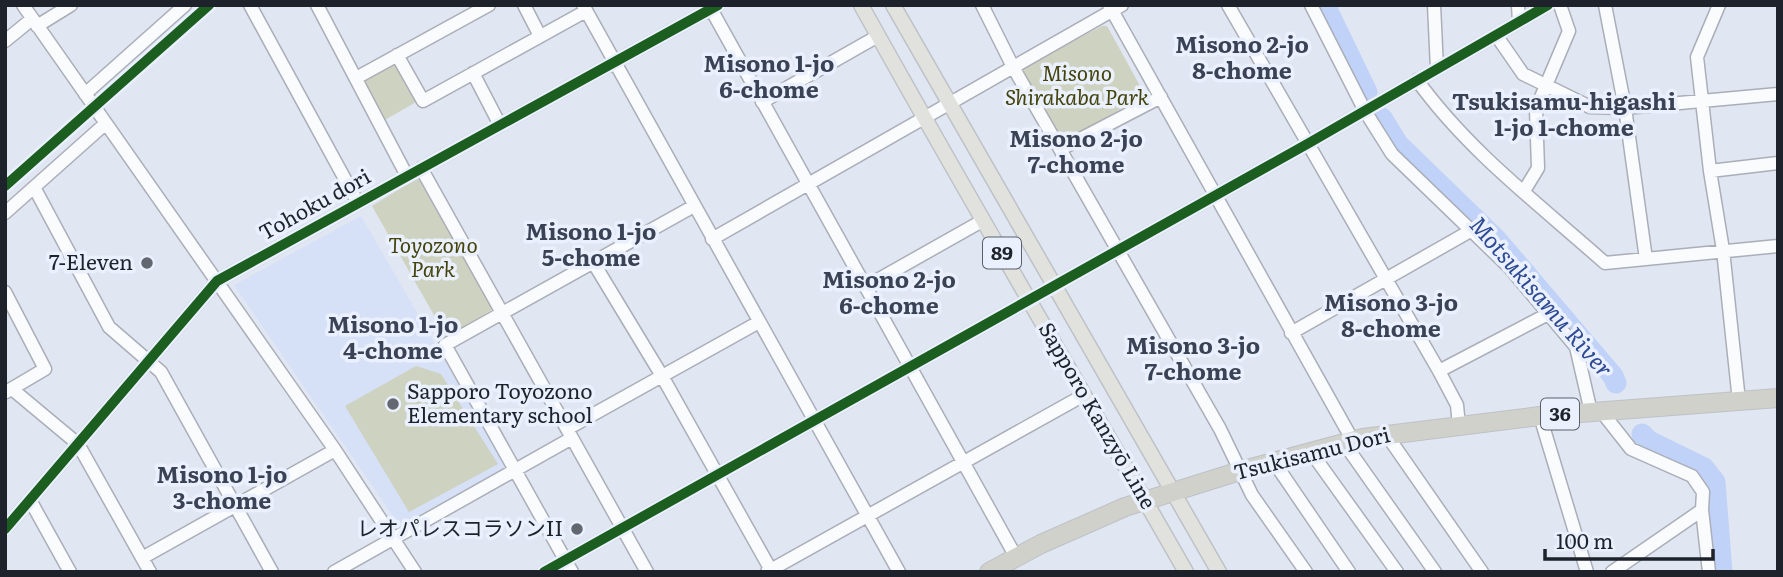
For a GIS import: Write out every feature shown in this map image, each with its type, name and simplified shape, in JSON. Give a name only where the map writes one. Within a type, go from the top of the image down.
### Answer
[{"type":"highway","name":"Tsukisamu Dori","points":[[989,572],[1082,524],[1145,500],[1348,442],[1386,434],[1540,416],[1778,398]]},
{"type":"main road","name":"Sapporo Kanzyō Line","points":[[861,5],[923,119],[1030,299],[1186,572]]},
{"type":"main road","name":"Sapporo Kanzyō Line","points":[[893,5],[1219,572]]},
{"type":"street","points":[[23,5],[335,450],[415,572]]},
{"type":"street","points":[[5,41],[35,22],[71,5]]},
{"type":"street","points":[[86,96],[185,5]]},
{"type":"street","points":[[250,5],[358,203]]},
{"type":"street","points":[[317,5],[408,176]]},
{"type":"street","points":[[356,78],[470,10],[489,5]]},
{"type":"street","points":[[524,5],[540,36]]},
{"type":"street","points":[[982,5],[1013,67],[1220,429],[1252,495],[1306,572]]},
{"type":"street","points":[[1228,5],[1439,371],[1457,405],[1459,426]]},
{"type":"street","points":[[1311,5],[1365,111],[1392,154],[1509,267],[1576,347],[1596,411],[1631,449],[1692,476],[1703,492],[1702,510],[1709,572]]},
{"type":"street","points":[[1434,5],[1437,69]]},
{"type":"street","points":[[1518,5],[1519,22]]},
{"type":"street","points":[[544,572],[568,566],[623,528],[1309,143],[1548,5]]},
{"type":"street","points":[[1524,191],[1538,168],[1536,109],[1569,31],[1560,5]]},
{"type":"street","points":[[1605,5],[1625,108],[1646,259]]},
{"type":"street","points":[[1719,5],[1697,57],[1710,171],[1723,250],[1739,401]]},
{"type":"street","points":[[714,7],[762,102],[1016,557]]},
{"type":"street","name":"Tohoku dori","points":[[5,529],[217,281],[714,7]]},
{"type":"street","points":[[712,239],[1115,7],[1348,442],[1435,572]]},
{"type":"street","points":[[397,55],[423,101],[540,36],[584,8],[899,572]]},
{"type":"street","points":[[1496,35],[1523,74],[1590,107],[1625,108],[1778,94]]},
{"type":"street","points":[[762,102],[878,36]]},
{"type":"street","points":[[472,74],[500,125]]},
{"type":"street","points":[[1417,80],[1437,108],[1472,144],[1605,263],[1778,246]]},
{"type":"street","points":[[1060,149],[1161,97]]},
{"type":"street","points":[[5,213],[104,121]]},
{"type":"street","points":[[1710,171],[1778,163]]},
{"type":"street","points":[[421,168],[647,572]]},
{"type":"street","points":[[34,187],[109,327],[160,372],[272,572]]},
{"type":"street","points":[[568,566],[444,345],[694,206]]},
{"type":"street","points":[[865,287],[982,221]]},
{"type":"street","points":[[1291,333],[1472,230]]},
{"type":"street","points":[[593,262],[662,376],[770,571],[1084,394]]},
{"type":"street","points":[[5,292],[45,369],[9,390],[78,444],[150,572]]},
{"type":"street","points":[[1439,371],[1548,314]]},
{"type":"street","points":[[334,572],[514,470],[662,376],[759,321]]},
{"type":"street","points":[[1540,416],[1587,572]]},
{"type":"street","points":[[1386,434],[1482,572]]},
{"type":"street","points":[[142,558],[335,450]]},
{"type":"street","points":[[1311,452],[1396,572]]},
{"type":"street","points":[[1274,462],[1349,572]]},
{"type":"street","points":[[30,500],[70,572]]},
{"type":"street","points":[[1612,572],[1702,510]]},
{"type":"shaded area","name":"Sapporo Toyozono Elementary school","points":[[361,216],[505,465],[403,524],[398,523],[234,285]]},
{"type":"green space","name":"Misono Shirakaba Park","points":[[1102,26],[1107,26],[1145,95],[1062,143],[1020,72],[1022,68]]},
{"type":"green space","points":[[397,62],[418,101],[383,121],[363,82],[365,78]]},
{"type":"green space","name":"Toyozono Park","points":[[418,178],[493,309],[447,338],[372,206]]},
{"type":"green space","points":[[416,366],[441,374],[498,464],[409,512],[345,406]]},
{"type":"waterway","points":[[1325,5],[1367,92]]},
{"type":"waterway","name":"Motsukisamu River","points":[[1382,118],[1398,144],[1497,240],[1613,376],[1616,383]]},
{"type":"waterway","name":"Motsukisamu River","points":[[1642,434],[1649,441],[1704,468],[1715,482],[1722,572]]},
{"type":"cycle path","points":[[5,186],[209,5]]},
{"type":"cycle path","points":[[5,529],[217,281],[718,5]]},
{"type":"cycle path","points":[[544,572],[1309,143],[1548,5]]},
{"type":"place","name":"7-Eleven","points":[[147,263]]},
{"type":"place","name":"Sapporo Toyozono Elementary school","points":[[393,404]]},
{"type":"place","name":"レオパレスコラソンII","points":[[577,529]]},
{"type":"district","name":"Misono 2-jo 8-chome","points":[[1242,58]]},
{"type":"district","name":"Misono 1-jo 6-chome","points":[[769,77]]},
{"type":"district","name":"Tsukisamu-higashi 1-jo 1-chome","points":[[1564,115]]},
{"type":"district","name":"Misono 2-jo 7-chome","points":[[1076,152]]},
{"type":"district","name":"Misono 1-jo 5-chome","points":[[591,245]]},
{"type":"district","name":"Misono 2-jo 6-chome","points":[[889,293]]},
{"type":"district","name":"Misono 3-jo 8-chome","points":[[1391,316]]},
{"type":"district","name":"Misono 1-jo 4-chome","points":[[393,338]]},
{"type":"district","name":"Misono 3-jo 7-chome","points":[[1193,359]]},
{"type":"district","name":"Misono 1-jo 3-chome","points":[[222,488]]}]
